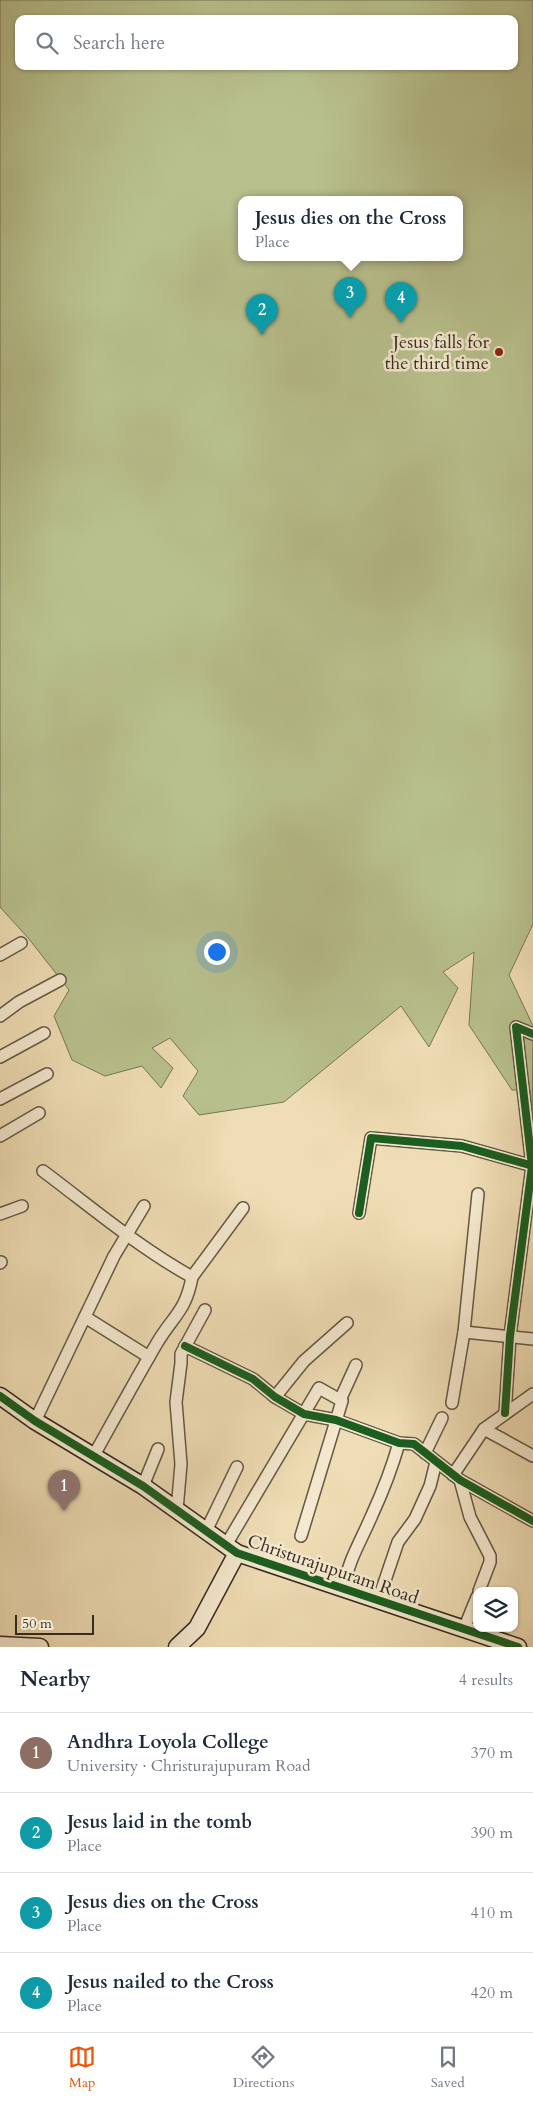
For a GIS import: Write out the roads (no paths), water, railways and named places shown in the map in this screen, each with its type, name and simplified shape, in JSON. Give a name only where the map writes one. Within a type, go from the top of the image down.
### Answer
[{"type":"street","points":[[0,955],[22,944]]},
{"type":"street","points":[[0,1016],[19,1002],[60,980]]},
{"type":"street","points":[[505,1413],[510,1336],[528,1228],[532,1166],[516,1027],[533,1034]]},
{"type":"street","points":[[0,1057],[44,1034]]},
{"type":"street","points":[[0,1099],[47,1074]]},
{"type":"street","points":[[0,1136],[39,1113]]},
{"type":"street","points":[[359,1213],[371,1138],[462,1146],[532,1166]]},
{"type":"street","points":[[43,1171],[127,1235],[174,1267],[192,1276]]},
{"type":"street","points":[[452,1403],[464,1332],[478,1194]]},
{"type":"street","points":[[0,1214],[22,1206]]},
{"type":"street","points":[[35,1421],[114,1256],[144,1206]]},
{"type":"street","points":[[92,1457],[161,1336],[179,1313],[189,1294],[192,1276],[243,1208]]},
{"type":"street","points":[[177,1510],[181,1464],[176,1402],[182,1363],[181,1354],[205,1310]]},
{"type":"street","points":[[85,1317],[149,1358]]},
{"type":"street","points":[[275,1397],[304,1361],[347,1323]]},
{"type":"street","points":[[464,1332],[533,1339]]},
{"type":"street","points":[[185,1346],[253,1379],[275,1397],[304,1414],[336,1420],[399,1443],[414,1444],[456,1477],[533,1521]]},
{"type":"street","points":[[301,1536],[342,1401],[340,1400],[356,1365]]},
{"type":"street","points":[[178,1647],[197,1628],[231,1549],[319,1388],[340,1400]]},
{"type":"street","points":[[481,1587],[490,1562],[490,1556],[470,1517],[456,1477],[484,1428],[533,1394]]},
{"type":"street","name":"Christurajupuram Road","points":[[0,1396],[92,1457],[143,1486],[231,1549],[378,1601],[518,1647]]},
{"type":"street","points":[[425,1453],[442,1418]]},
{"type":"street","points":[[484,1428],[533,1456]]},
{"type":"street","points":[[343,1589],[346,1569],[392,1469],[399,1443]]},
{"type":"street","points":[[143,1486],[158,1449]]},
{"type":"street","points":[[378,1601],[398,1542],[415,1519],[430,1486],[436,1462]]},
{"type":"street","points":[[206,1531],[237,1467]]},
{"type":"street","points":[[464,1629],[473,1607]]},
{"type":"street","points":[[0,1645],[40,1647]]},
{"type":"place","name":"Jesus dies on the Cross","points":[[350,318]]},
{"type":"place","name":"Jesus nailed to the Cross","points":[[401,323]]},
{"type":"place","name":"Jesus laid in the tomb","points":[[262,335]]},
{"type":"place","name":"Jesus falls for the third time","points":[[499,352]]},
{"type":"place","name":"Andhra Loyola College","points":[[64,1511]]}]
